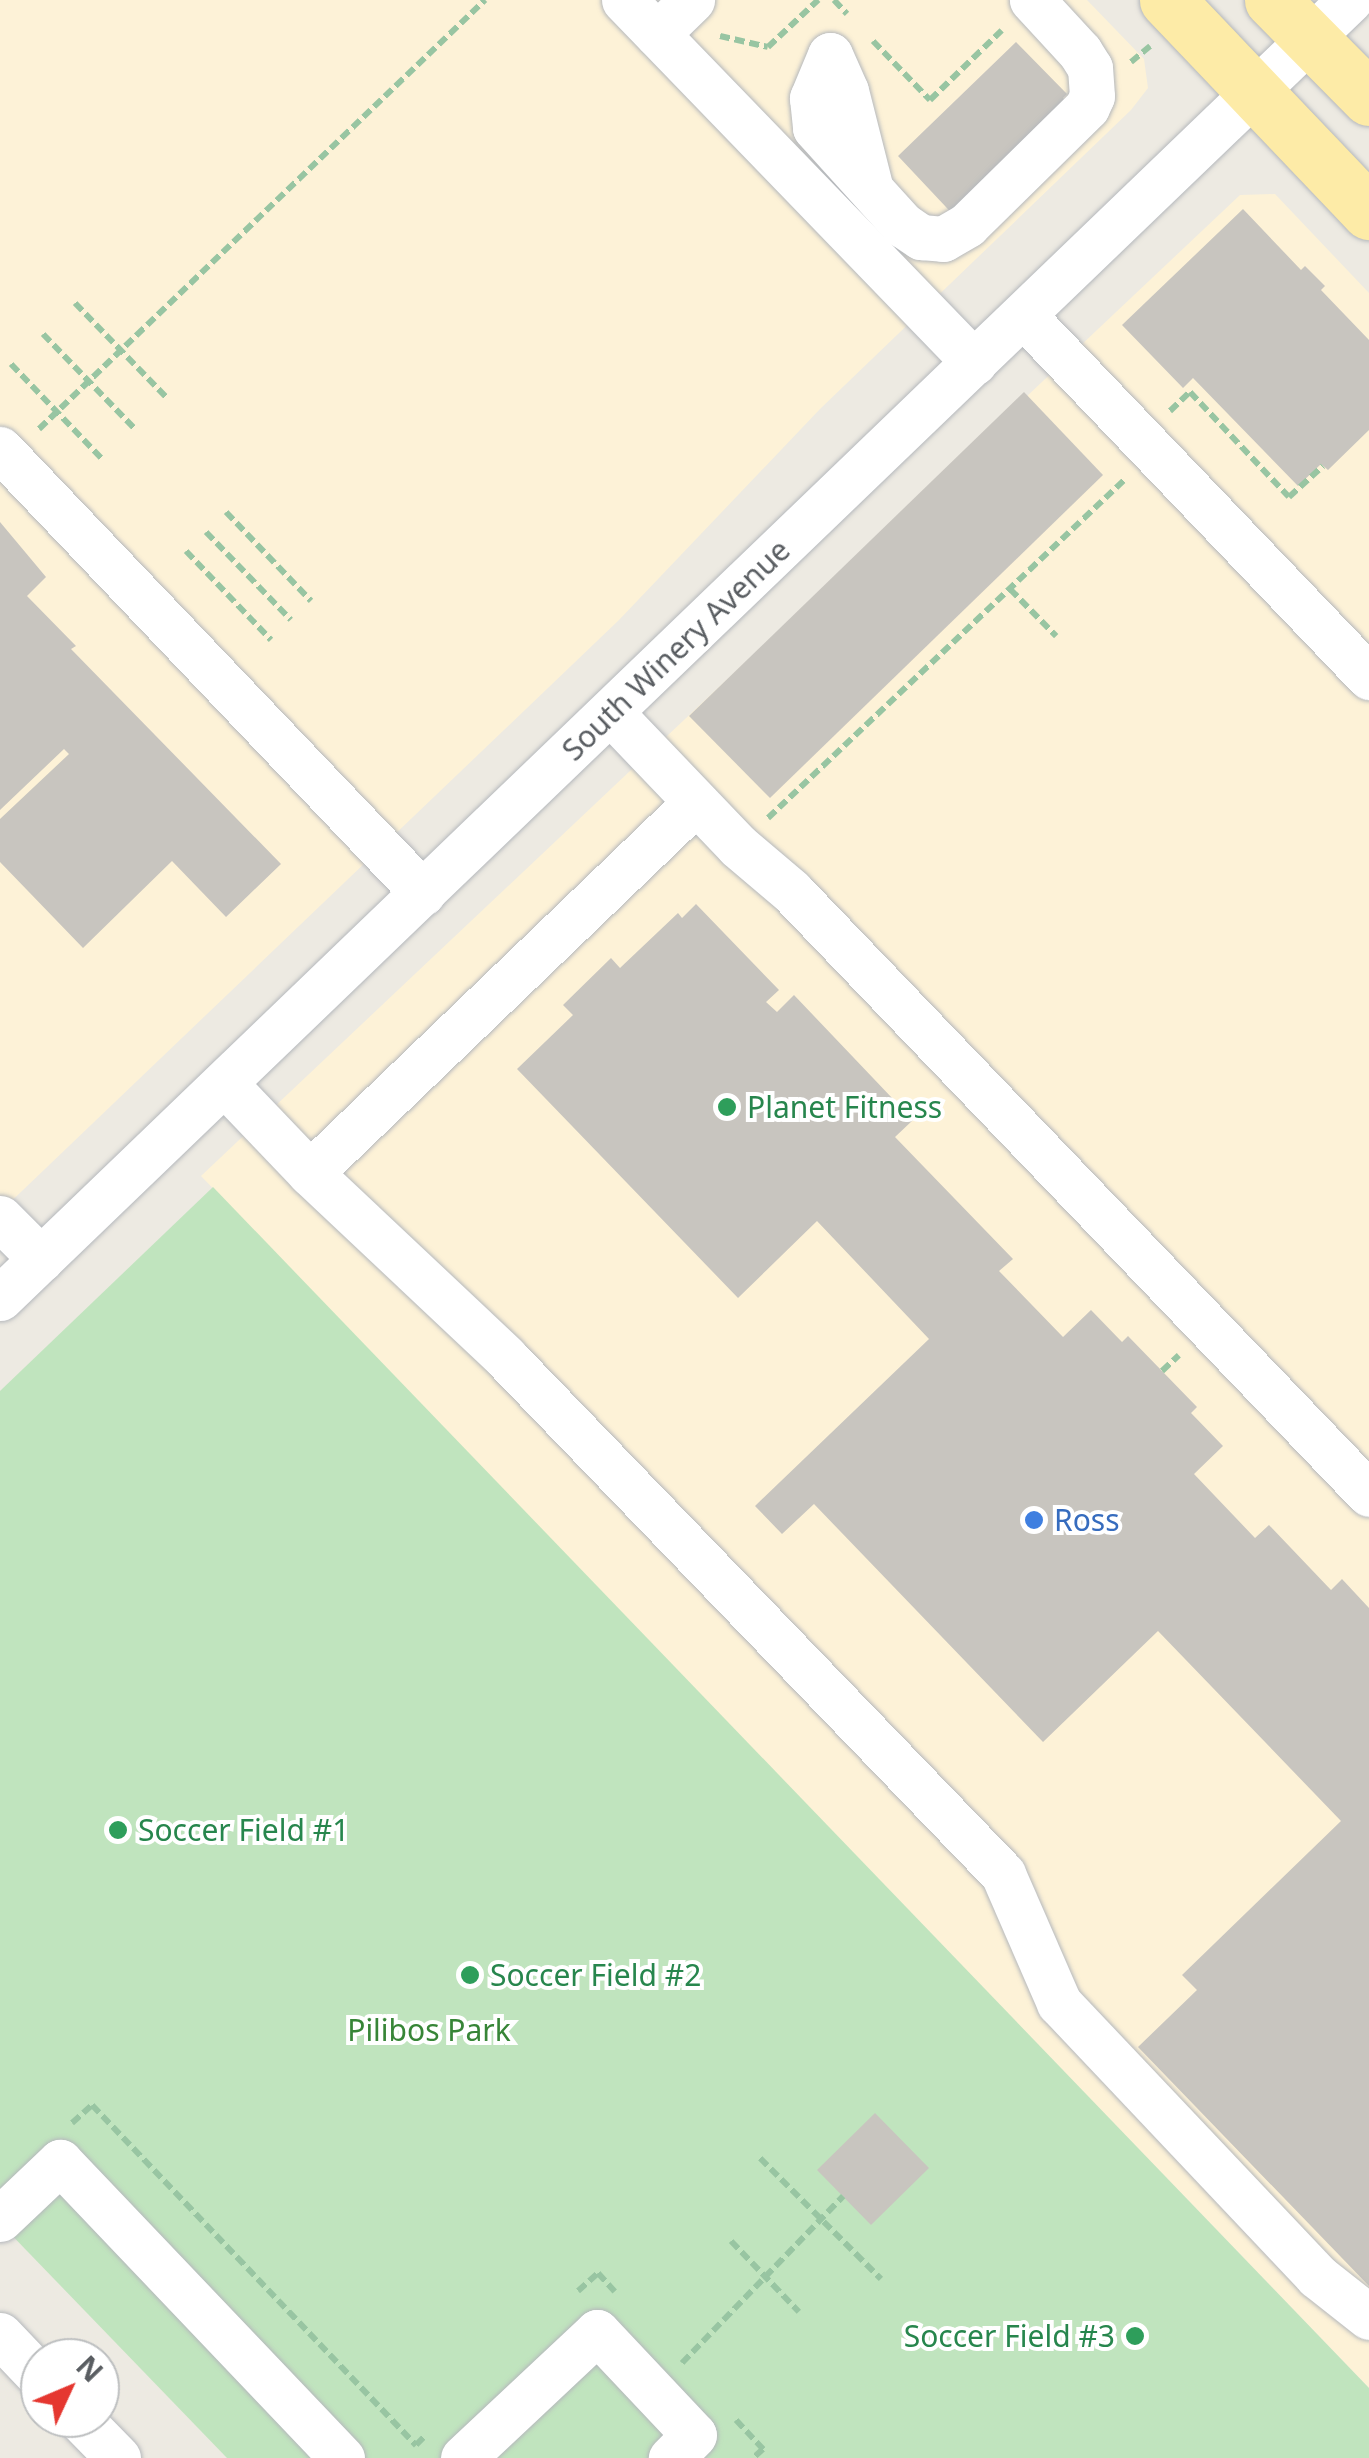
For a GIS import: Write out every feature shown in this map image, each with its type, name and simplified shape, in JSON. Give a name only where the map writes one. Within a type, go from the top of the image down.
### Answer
[{"type":"main road","points":[[1272,0],[1369,98]]},
{"type":"main road","points":[[1174,8],[1369,212]]},
{"type":"street","points":[[624,0],[679,14],[974,362]]},
{"type":"street","name":"South Winery Avenue","points":[[0,1298],[1350,0]]},
{"type":"street","points":[[851,38],[812,98],[815,128],[903,224],[921,237],[942,239],[956,234],[1087,107],[1094,82],[1080,52],[1020,13]]},
{"type":"street","points":[[1024,315],[1369,677]]},
{"type":"street","points":[[4,454],[423,893]]},
{"type":"street","points":[[611,713],[738,846],[790,891],[1369,1494]]},
{"type":"street","points":[[310,1173],[696,802]]},
{"type":"street","points":[[225,1084],[310,1173],[504,1357],[1002,1874],[1058,2003],[1317,2276],[1369,2316]]},
{"type":"street","points":[[0,1218],[41,1259]]},
{"type":"street","points":[[0,2219],[60,2162],[342,2458]]},
{"type":"street","points":[[447,2445],[597,2332],[694,2435],[671,2458]]},
{"type":"street","points":[[0,2335],[20,2356]]},
{"type":"street","points":[[99,2438],[118,2458]]},
{"type":"path","points":[[4,454],[57,412],[485,0]]},
{"type":"path","points":[[767,57],[768,47],[818,0]]},
{"type":"path","points":[[834,0],[851,38],[930,100],[1020,13]]},
{"type":"path","points":[[1080,52],[1102,32],[1132,64],[1174,8]]},
{"type":"path","points":[[679,14],[714,34],[768,47]]},
{"type":"path","points":[[75,303],[166,397]]},
{"type":"path","points":[[43,334],[134,428]]},
{"type":"path","points":[[11,364],[102,459]]},
{"type":"path","points":[[1190,392],[1289,497],[1323,466]]},
{"type":"path","points":[[738,846],[1126,478],[1118,470]]},
{"type":"path","points":[[226,512],[311,601]]},
{"type":"path","points":[[206,532],[291,620]]},
{"type":"path","points":[[186,551],[271,640]]},
{"type":"path","points":[[1010,589],[1056,636]]},
{"type":"path","points":[[66,2129],[92,2105],[416,2445],[447,2445]]},
{"type":"path","points":[[760,2158],[881,2279]]},
{"type":"path","points":[[672,2352],[684,2365],[843,2196]]},
{"type":"path","points":[[731,2241],[799,2312]]},
{"type":"path","points":[[570,2300],[598,2273],[622,2300]]},
{"type":"shaded area","points":[[0,0],[1087,0],[1144,59],[1148,88],[1131,110],[820,409],[619,620],[0,1212]]},
{"type":"shaded area","points":[[1275,194],[1369,293],[1369,2388],[201,1176],[1240,195]]},
{"type":"green space","name":"Pilibos Park","points":[[213,1187],[1369,2388],[1369,2458],[227,2458],[120,2347],[120,2338],[111,2338],[0,2223],[0,1391]]},
{"type":"building","points":[[1016,42],[1067,94],[1063,98],[1070,106],[961,223],[898,156]]},
{"type":"building","points":[[1243,209],[1301,270],[1305,266],[1325,286],[1321,290],[1369,340],[1369,430],[1328,470],[1321,464],[1298,486],[1193,378],[1183,388],[1122,325]]},
{"type":"building","points":[[1024,392],[1103,475],[770,798],[689,716]]},
{"type":"building","points":[[0,522],[46,577],[27,596],[76,646],[71,649],[281,864],[226,917],[172,861],[83,948],[0,862],[0,819],[69,754],[64,749],[0,810]]},
{"type":"building","points":[[696,904],[779,990],[766,1002],[777,1012],[794,995],[913,1120],[895,1137],[1013,1259],[999,1271],[1063,1337],[1091,1310],[1122,1342],[1128,1336],[1197,1407],[1191,1413],[1223,1446],[1194,1474],[1255,1538],[1269,1525],[1331,1590],[1342,1579],[1369,1608],[1369,2286],[1138,2047],[1197,1990],[1182,1975],[1341,1821],[1158,1631],[1043,1742],[814,1504],[782,1534],[755,1506],[929,1339],[817,1221],[738,1298],[517,1069],[573,1015],[563,1005],[611,958],[620,968],[678,913],[682,918]]},
{"type":"building","points":[[875,2113],[929,2168],[871,2225],[817,2170]]},
{"type":"place","name":"Planet Fitness","points":[[727,1107]]},
{"type":"place","name":"Ross","points":[[1034,1520]]},
{"type":"place","name":"Soccer Field #1","points":[[118,1830]]},
{"type":"place","name":"Soccer Field #2","points":[[470,1975]]},
{"type":"place","name":"Soccer Field #3","points":[[1135,2336]]}]
